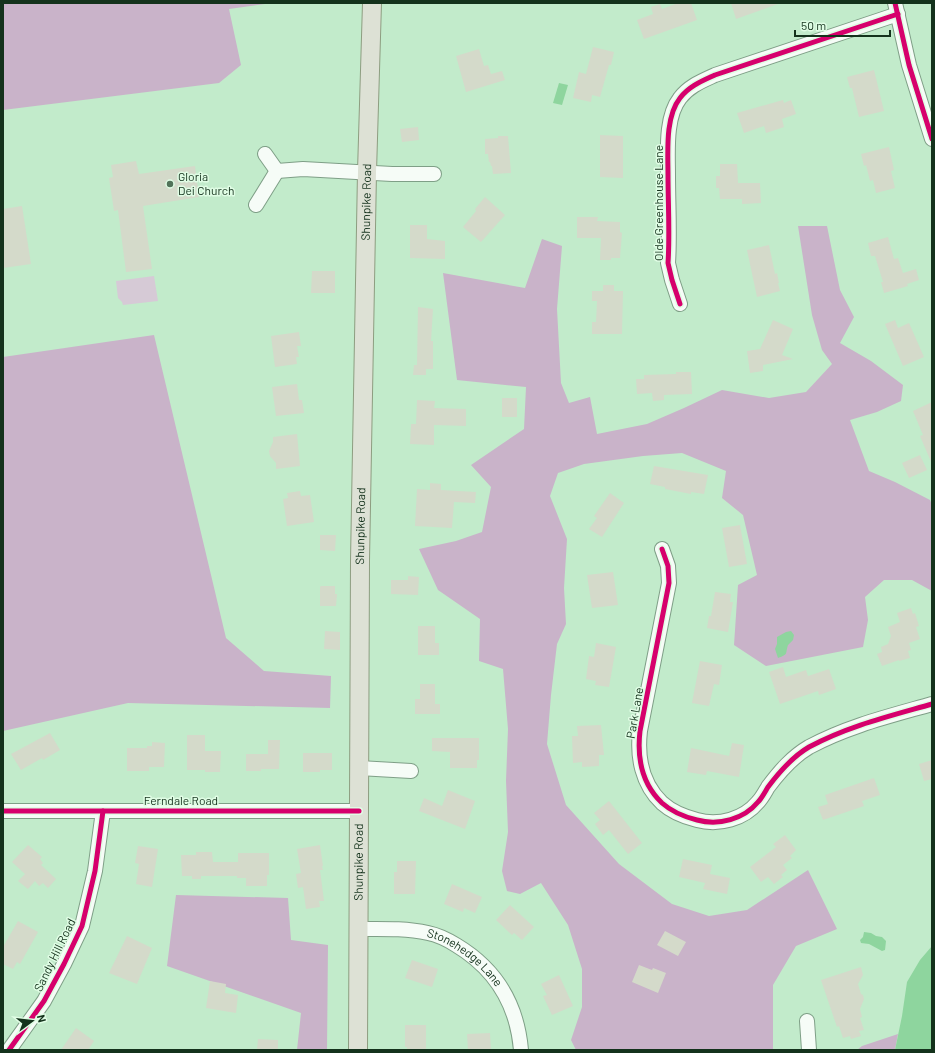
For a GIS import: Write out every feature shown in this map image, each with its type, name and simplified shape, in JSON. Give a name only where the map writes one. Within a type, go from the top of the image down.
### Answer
[{"type":"main road","name":"Shunpike Road","points":[[358,1050],[360,561],[367,172],[372,3]]},
{"type":"street","points":[[896,9],[909,65],[932,139]]},
{"type":"street","name":"Olde Greenhouse Lane","points":[[680,304],[668,263],[668,145],[670,122],[675,106],[680,98],[692,86],[715,75],[896,9]]},
{"type":"street","points":[[264,154],[277,171]]},
{"type":"street","points":[[277,171],[303,169],[434,174]]},
{"type":"street","points":[[256,205],[277,171]]},
{"type":"street","name":"Park Lane","points":[[662,549],[668,566],[669,583],[640,731],[639,752],[647,783],[657,798],[670,809],[686,817],[702,821],[720,822],[736,818],[744,814],[758,803],[783,768],[803,751],[826,738],[850,728],[932,704]]},
{"type":"street","points":[[359,768],[411,771]]},
{"type":"street","name":"Ferndale Road","points":[[3,810],[359,810]]},
{"type":"street","name":"Sandy Hill Road","points":[[9,1050],[44,1001],[82,926],[95,870],[103,811]]},
{"type":"street","name":"Stonehedge Lane","points":[[358,929],[400,929],[429,933],[446,939],[468,952],[482,963],[494,976],[503,990],[511,1006],[521,1050]]},
{"type":"street","points":[[807,1021],[809,1050]]},
{"type":"shaded area","points":[[3,3],[272,3],[229,9],[241,65],[219,83],[3,110]]},
{"type":"shaded area","points":[[559,83],[568,85],[562,105],[553,103]]},
{"type":"shaded area","points":[[798,226],[827,226],[840,290],[854,317],[840,343],[871,361],[903,385],[901,401],[877,412],[850,420],[869,471],[895,482],[930,500],[932,505],[932,591],[912,580],[884,580],[865,597],[868,620],[863,647],[766,666],[734,645],[738,585],[757,575],[743,515],[722,498],[726,471],[682,453],[643,456],[584,464],[558,473],[550,496],[567,539],[564,588],[566,624],[557,644],[547,744],[566,805],[619,864],[672,904],[709,916],[747,910],[808,870],[837,929],[796,946],[773,985],[773,1050],[576,1050],[571,1040],[582,1007],[582,969],[568,925],[541,883],[520,894],[507,891],[502,871],[508,832],[506,781],[508,729],[503,669],[479,661],[480,619],[438,590],[419,549],[456,541],[482,532],[491,487],[471,465],[524,429],[526,387],[457,380],[443,273],[525,288],[542,239],[562,246],[557,309],[561,383],[569,403],[590,397],[597,434],[647,424],[722,390],[769,398],[806,392],[832,364],[822,350],[812,315]]},
{"type":"shaded area","points":[[154,276],[158,301],[123,305],[118,298],[116,281]]},
{"type":"shaded area","points":[[154,335],[226,638],[264,671],[331,676],[330,708],[128,703],[3,731],[3,357]]},
{"type":"shaded area","points":[[791,631],[794,635],[793,640],[788,645],[785,655],[778,658],[775,649],[777,637]]},
{"type":"shaded area","points":[[176,895],[288,898],[291,940],[328,945],[327,1050],[297,1050],[301,1013],[167,966]]},
{"type":"shaded area","points":[[864,932],[882,937],[886,941],[885,950],[882,951],[869,944],[861,943],[860,940],[863,937]]},
{"type":"shaded area","points":[[932,946],[932,1050],[895,1050],[907,982],[920,960]]},
{"type":"shaded area","points":[[898,1034],[895,1050],[857,1050],[862,1046]]},
{"type":"building","points":[[678,3],[691,3],[697,20],[644,39],[637,20],[653,14],[651,7],[660,4],[662,9]]},
{"type":"building","points":[[731,3],[777,3],[778,4],[736,19]]},
{"type":"building","points":[[593,47],[614,52],[600,97],[592,95],[591,102],[573,98],[579,72],[586,74]]},
{"type":"building","points":[[479,49],[484,66],[488,65],[491,74],[502,71],[505,80],[466,92],[456,56]]},
{"type":"building","points":[[874,70],[884,111],[859,117],[852,88],[850,88],[847,77]]},
{"type":"building","points":[[783,100],[784,103],[791,100],[796,114],[782,119],[784,127],[766,133],[764,126],[744,133],[737,113]]},
{"type":"building","points":[[418,127],[419,140],[402,142],[400,129]]},
{"type":"building","points":[[600,135],[623,136],[623,178],[600,177]]},
{"type":"building","points":[[498,136],[508,136],[511,173],[493,174],[488,154],[485,154],[485,139],[498,138]]},
{"type":"building","points":[[889,147],[894,170],[891,171],[895,188],[876,193],[873,180],[870,181],[866,165],[864,166],[861,154]]},
{"type":"building","points":[[136,161],[139,174],[195,166],[199,197],[143,206],[152,269],[126,272],[118,210],[114,211],[109,178],[113,177],[111,165]]},
{"type":"building","points":[[720,164],[737,164],[738,183],[760,183],[761,203],[742,204],[742,199],[720,199],[719,188],[716,188],[716,176],[720,176]]},
{"type":"building","points":[[485,197],[505,215],[481,242],[463,227]]},
{"type":"building","points":[[22,206],[31,264],[3,268],[3,209]]},
{"type":"building","points":[[577,217],[598,217],[597,221],[620,222],[620,232],[622,233],[620,258],[600,260],[601,238],[577,238]]},
{"type":"building","points":[[410,225],[427,225],[427,239],[445,241],[445,259],[410,258]]},
{"type":"building","points":[[888,237],[894,259],[898,258],[903,273],[916,269],[919,280],[907,284],[908,286],[884,293],[881,282],[883,282],[875,256],[871,256],[868,243]]},
{"type":"building","points":[[769,245],[775,274],[777,273],[780,291],[757,297],[747,250]]},
{"type":"building","points":[[312,271],[335,271],[335,293],[311,293]]},
{"type":"building","points":[[603,285],[614,285],[614,291],[623,291],[622,334],[592,334],[592,322],[596,322],[597,301],[592,301],[592,291],[603,291]]},
{"type":"building","points":[[418,307],[433,309],[431,341],[433,341],[433,369],[426,369],[426,375],[413,375],[414,365],[417,365]]},
{"type":"building","points":[[773,320],[793,329],[782,355],[793,359],[763,365],[763,371],[750,373],[747,351],[760,349]]},
{"type":"building","points":[[895,320],[898,328],[909,323],[924,357],[903,366],[885,324]]},
{"type":"building","points":[[299,332],[301,346],[297,346],[299,357],[296,357],[297,364],[275,367],[271,336]]},
{"type":"building","points":[[676,372],[691,372],[692,394],[664,395],[664,400],[653,401],[652,393],[637,394],[636,379],[644,379],[644,375],[676,374]]},
{"type":"building","points":[[297,384],[299,400],[302,400],[304,413],[276,416],[272,387]]},
{"type":"building","points":[[502,398],[517,398],[517,417],[502,417]]},
{"type":"building","points":[[417,400],[435,401],[434,408],[466,409],[466,426],[434,425],[434,445],[410,444],[411,424],[416,424]]},
{"type":"building","points":[[932,402],[932,464],[920,436],[923,435],[913,411]]},
{"type":"building","points":[[297,434],[300,466],[276,469],[276,463],[270,456],[269,451],[273,442],[273,437]]},
{"type":"building","points":[[920,455],[927,470],[909,478],[902,463]]},
{"type":"building","points":[[654,466],[708,475],[704,494],[691,492],[691,494],[665,489],[665,487],[650,484]]},
{"type":"building","points":[[430,483],[441,484],[441,490],[476,492],[475,503],[454,502],[452,528],[415,526],[417,489],[430,490]]},
{"type":"building","points":[[300,491],[301,496],[310,495],[314,522],[287,526],[283,499],[288,498],[287,493]]},
{"type":"building","points":[[610,493],[624,503],[602,537],[589,529],[597,518],[594,516]]},
{"type":"building","points":[[740,525],[747,564],[729,567],[722,528]]},
{"type":"building","points":[[320,535],[336,535],[335,551],[320,550]]},
{"type":"building","points":[[613,572],[618,605],[592,608],[587,575]]},
{"type":"building","points":[[408,576],[419,577],[418,595],[391,594],[391,580],[408,580]]},
{"type":"building","points":[[321,586],[335,586],[335,594],[337,594],[336,606],[320,606]]},
{"type":"building","points":[[715,592],[731,594],[730,602],[733,602],[728,632],[707,628],[709,616],[711,616]]},
{"type":"building","points":[[911,608],[913,614],[915,613],[919,626],[916,627],[920,639],[909,643],[911,650],[908,651],[910,658],[882,666],[877,654],[882,652],[881,647],[888,644],[891,636],[888,627],[900,622],[897,613]]},
{"type":"building","points":[[418,626],[435,626],[435,643],[439,643],[439,655],[418,655]]},
{"type":"building","points":[[325,631],[340,632],[340,650],[324,649]]},
{"type":"building","points":[[596,643],[616,647],[609,687],[595,685],[596,681],[586,679],[589,656],[594,657]]},
{"type":"building","points":[[700,661],[722,665],[719,685],[714,684],[709,706],[692,703]]},
{"type":"building","points":[[783,667],[786,677],[806,670],[808,676],[829,669],[836,689],[819,695],[818,691],[780,704],[769,672]]},
{"type":"building","points":[[420,684],[435,684],[435,704],[440,704],[440,714],[415,714],[415,699],[420,699]]},
{"type":"building","points":[[601,725],[604,755],[599,755],[599,766],[582,767],[582,762],[573,763],[572,736],[578,736],[577,726]]},
{"type":"building","points":[[50,733],[60,750],[21,770],[11,754]]},
{"type":"building","points":[[187,735],[205,735],[205,751],[221,751],[220,772],[187,770]]},
{"type":"building","points":[[432,738],[479,738],[479,760],[477,760],[477,768],[450,768],[450,752],[432,751]]},
{"type":"building","points":[[268,740],[280,740],[279,769],[246,771],[246,754],[268,754]]},
{"type":"building","points":[[152,742],[165,743],[164,767],[149,767],[149,771],[127,771],[127,748],[147,748],[147,746],[152,746]]},
{"type":"building","points":[[732,743],[744,745],[739,777],[707,771],[706,775],[687,772],[691,748],[729,756]]},
{"type":"building","points":[[303,753],[332,753],[332,770],[303,772]]},
{"type":"building","points":[[932,760],[932,779],[924,781],[919,764]]},
{"type":"building","points":[[874,778],[880,795],[862,801],[864,806],[823,820],[818,807],[828,804],[825,795]]},
{"type":"building","points":[[448,790],[475,801],[465,829],[419,811],[424,798],[442,806]]},
{"type":"building","points":[[609,801],[642,843],[628,854],[609,830],[603,835],[595,824],[600,820],[594,813]]},
{"type":"building","points":[[785,835],[796,850],[790,856],[792,858],[783,865],[787,870],[781,875],[783,877],[774,884],[768,877],[761,882],[750,867],[776,847],[773,844]]},
{"type":"building","points":[[28,845],[42,857],[40,859],[43,863],[41,865],[56,879],[48,888],[43,883],[39,886],[35,881],[28,889],[18,881],[25,874],[12,862]]},
{"type":"building","points":[[320,845],[323,870],[320,870],[324,901],[319,901],[320,907],[306,909],[303,887],[298,888],[296,874],[301,873],[297,849]]},
{"type":"building","points":[[138,846],[158,849],[152,887],[136,884],[139,864],[135,863]]},
{"type":"building","points":[[196,852],[212,852],[213,862],[238,862],[238,853],[269,853],[269,875],[267,875],[267,886],[246,886],[246,878],[237,878],[237,876],[201,876],[201,879],[192,879],[192,876],[182,876],[181,855],[196,855]]},
{"type":"building","points":[[683,859],[712,865],[710,874],[730,878],[727,894],[703,889],[705,883],[679,877]]},
{"type":"building","points":[[397,861],[416,861],[415,894],[394,894],[394,872],[397,872]]},
{"type":"building","points":[[452,884],[482,897],[475,913],[464,908],[463,912],[444,904]]},
{"type":"building","points":[[510,905],[534,927],[522,940],[514,933],[512,935],[496,920]]},
{"type":"building","points":[[18,921],[38,932],[20,964],[17,962],[13,969],[3,964],[3,947]]},
{"type":"building","points":[[665,931],[686,942],[678,956],[657,945]]},
{"type":"building","points":[[127,936],[152,948],[137,984],[109,973]]},
{"type":"building","points":[[412,960],[438,969],[432,987],[405,978]]},
{"type":"building","points":[[639,965],[666,973],[658,993],[632,982]]},
{"type":"building","points":[[861,967],[863,975],[858,984],[864,999],[860,1009],[862,1017],[860,1018],[864,1030],[859,1031],[861,1036],[851,1039],[850,1036],[843,1038],[839,1026],[837,1027],[821,980]]},
{"type":"building","points":[[559,975],[573,1006],[552,1015],[543,996],[547,995],[541,984]]},
{"type":"building","points":[[210,981],[226,984],[225,993],[238,995],[236,1013],[206,1008]]},
{"type":"building","points":[[405,1025],[426,1025],[426,1050],[407,1050],[407,1047],[405,1047]]},
{"type":"building","points":[[76,1028],[94,1041],[88,1050],[61,1050]]},
{"type":"building","points":[[490,1033],[491,1050],[468,1050],[467,1034]]},
{"type":"building","points":[[258,1039],[278,1040],[278,1050],[257,1050]]},
{"type":"cycle path","points":[[895,3],[909,65],[932,139]]},
{"type":"cycle path","points":[[680,304],[668,263],[668,135],[672,115],[680,98],[692,87],[715,75],[898,14]]},
{"type":"cycle path","points":[[662,549],[668,566],[669,583],[640,731],[639,751],[645,779],[655,796],[674,812],[705,822],[730,820],[738,817],[752,808],[761,799],[768,787],[782,770],[797,755],[809,747],[854,727],[932,704]]},
{"type":"cycle path","points":[[3,811],[359,811]]},
{"type":"cycle path","points":[[9,1050],[44,1001],[82,926],[95,871],[103,811]]},
{"type":"place","name":"Gloria Dei Church","points":[[170,184]]}]
